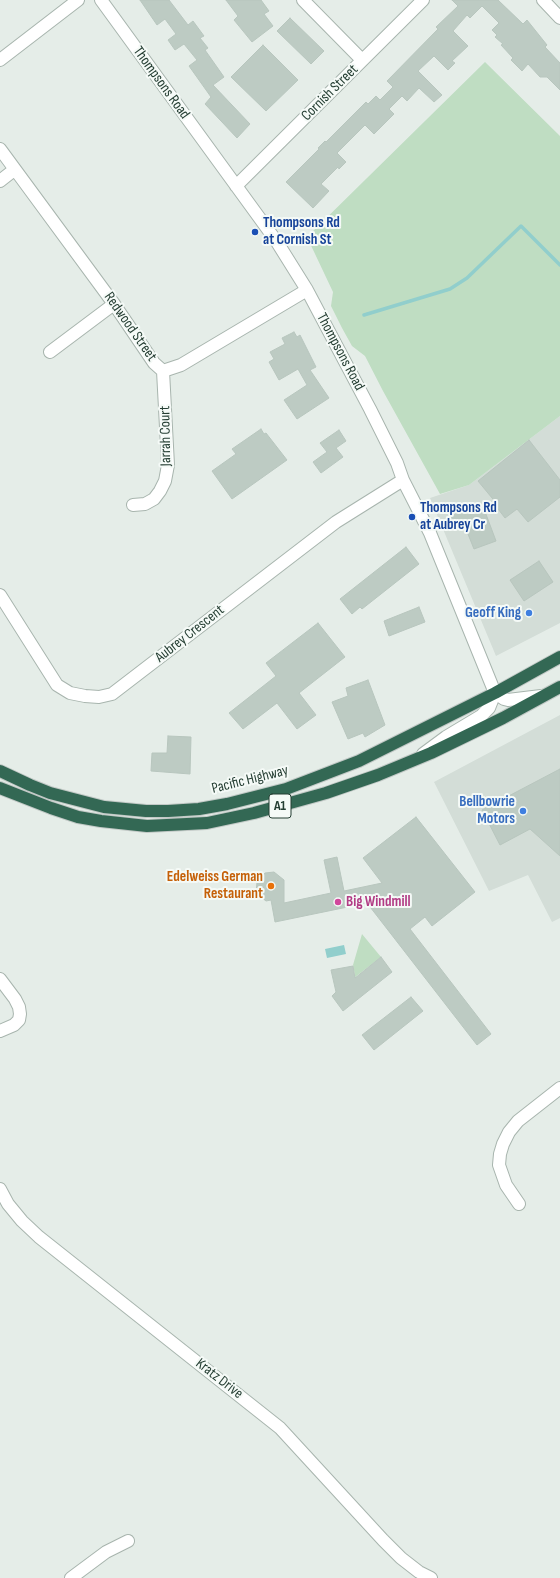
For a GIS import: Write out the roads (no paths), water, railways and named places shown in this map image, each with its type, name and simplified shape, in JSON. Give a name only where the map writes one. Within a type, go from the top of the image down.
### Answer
[{"type":"highway","name":"Pacific Highway","points":[[0,771],[50,793],[104,807],[146,811],[199,809],[286,789],[359,761],[496,693],[560,658]]},
{"type":"highway","name":"A1","points":[[0,788],[50,808],[78,817],[117,823],[147,826],[193,824],[232,818],[280,806],[356,782],[417,759],[503,718],[560,687]]},
{"type":"street","points":[[0,60],[78,0]]},
{"type":"street","name":"Thompsons Road","points":[[101,0],[277,242],[307,290],[370,408],[397,463],[403,480],[430,533],[496,693]]},
{"type":"street","points":[[302,0],[362,60]]},
{"type":"street","name":"Cornish Street","points":[[236,186],[423,0]]},
{"type":"street","points":[[543,0],[560,18]]},
{"type":"street","name":"Redwood Street","points":[[0,149],[114,304],[154,363],[163,371],[181,365],[307,290]]},
{"type":"street","points":[[0,181],[14,170]]},
{"type":"street","points":[[50,352],[114,304]]},
{"type":"street","name":"Jarrah Court","points":[[133,505],[145,504],[154,499],[160,492],[165,481],[168,465],[163,371]]},
{"type":"street","name":"Aubrey Crescent","points":[[0,595],[57,685],[70,693],[85,696],[99,697],[112,694],[336,522],[403,480]]},
{"type":"street","points":[[417,759],[446,737],[481,716],[489,708],[496,693],[508,700],[545,696]]},
{"type":"street","points":[[0,979],[15,999],[19,1007],[20,1014],[19,1020],[14,1025],[0,1031]]},
{"type":"street","points":[[519,1204],[506,1185],[499,1165],[503,1144],[509,1132],[518,1121],[560,1088]]},
{"type":"street","name":"Kratz Drive","points":[[0,1189],[8,1204],[22,1222],[39,1237],[280,1428],[401,1558],[419,1572],[431,1578]]},
{"type":"street","points":[[71,1578],[106,1552],[128,1541]]},
{"type":"water","points":[[344,945],[346,954],[327,958],[325,949]]},
{"type":"waterway","points":[[364,315],[450,289],[467,278],[521,226],[560,265]]},
{"type":"place","name":"Thompsons Rd at Cornish St","points":[[255,232]]},
{"type":"place","name":"Thompsons Rd at Aubrey Cr","points":[[412,517]]},
{"type":"place","name":"Geoff King","points":[[529,613]]},
{"type":"place","name":"Bellbowrie Motors","points":[[523,811]]},
{"type":"place","name":"Edelweiss German Restaurant","points":[[271,886]]},
{"type":"place","name":"Big Windmill","points":[[338,902]]}]
